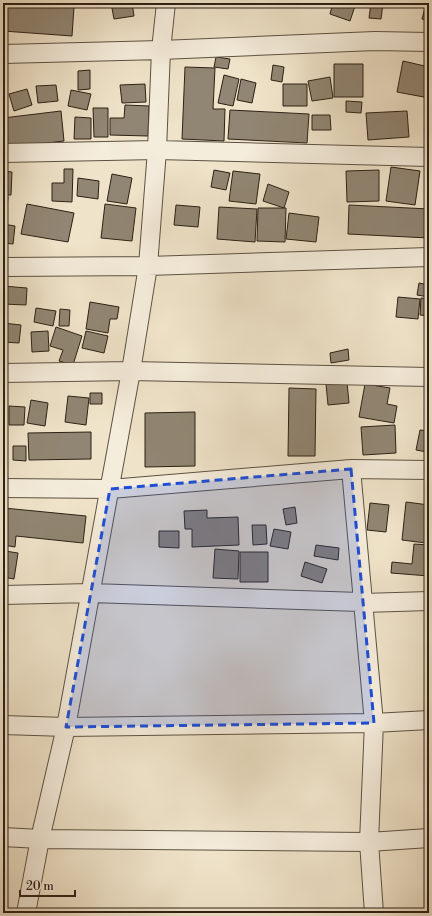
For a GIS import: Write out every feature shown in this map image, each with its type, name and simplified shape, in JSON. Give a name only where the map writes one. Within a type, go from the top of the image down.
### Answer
[{"type":"street","points":[[26,913],[40,839],[66,727],[131,371],[148,266],[157,150],[160,50],[166,3]]},
{"type":"street","points":[[3,54],[160,50],[375,41],[429,42]]},
{"type":"street","points":[[3,153],[157,150],[429,157]]},
{"type":"street","points":[[3,267],[148,266],[429,257]]},
{"type":"street","points":[[3,373],[131,371],[429,377]]},
{"type":"street","points":[[351,469],[374,723],[369,842],[374,913]]},
{"type":"street","points":[[3,488],[110,489],[351,469],[429,470]]},
{"type":"street","points":[[3,595],[91,593],[363,603],[429,601]]},
{"type":"street","points":[[3,725],[66,727],[374,723],[429,720]]},
{"type":"street","points":[[3,837],[40,839],[369,842],[429,838]]},
{"type":"highlighted area","points":[[351,469],[374,723],[66,727],[110,489]]},
{"type":"building","points":[[3,3],[74,7],[72,36],[3,31]]},
{"type":"building","points":[[111,3],[132,3],[134,16],[114,19]]},
{"type":"building","points":[[333,3],[356,3],[350,21],[330,14]]},
{"type":"building","points":[[371,3],[383,3],[381,19],[369,18]]},
{"type":"building","points":[[391,3],[404,3],[404,7],[391,7]]},
{"type":"building","points":[[425,8],[429,9],[429,21],[422,19]]},
{"type":"building","points":[[216,57],[230,59],[228,69],[214,67]]},
{"type":"building","points":[[403,61],[429,67],[429,98],[397,92]]},
{"type":"building","points":[[334,64],[363,64],[363,97],[334,97]]},
{"type":"building","points":[[273,65],[284,67],[282,82],[271,80]]},
{"type":"building","points":[[185,67],[215,68],[213,109],[225,109],[224,141],[182,139]]},
{"type":"building","points":[[90,70],[90,89],[78,90],[78,71]]},
{"type":"building","points":[[224,75],[239,79],[233,106],[218,103]]},
{"type":"building","points":[[330,77],[333,98],[312,101],[308,81]]},
{"type":"building","points":[[241,79],[256,83],[252,103],[237,100]]},
{"type":"building","points":[[145,84],[146,102],[122,103],[120,85]]},
{"type":"building","points":[[283,84],[307,84],[307,106],[283,106]]},
{"type":"building","points":[[56,85],[58,101],[38,103],[36,86]]},
{"type":"building","points":[[27,89],[32,105],[14,111],[9,94]]},
{"type":"building","points":[[71,90],[91,94],[87,110],[68,106]]},
{"type":"building","points":[[346,101],[362,102],[361,113],[346,112]]},
{"type":"building","points":[[125,105],[149,106],[148,136],[110,135],[110,118],[124,118]]},
{"type":"building","points":[[93,108],[108,108],[108,137],[94,137]]},
{"type":"building","points":[[230,110],[309,114],[307,143],[228,139]]},
{"type":"building","points":[[61,111],[64,141],[7,148],[3,118]]},
{"type":"building","points":[[407,111],[409,137],[368,140],[366,113]]},
{"type":"building","points":[[312,115],[330,115],[331,130],[312,130]]},
{"type":"building","points":[[75,117],[91,118],[91,139],[74,139]]},
{"type":"building","points":[[391,167],[420,171],[415,205],[386,201]]},
{"type":"building","points":[[64,169],[73,169],[72,202],[52,201],[52,183],[64,183]]},
{"type":"building","points":[[214,170],[230,173],[226,190],[211,187]]},
{"type":"building","points":[[379,170],[379,201],[347,202],[346,171]]},
{"type":"building","points":[[3,171],[12,172],[11,195],[3,195]]},
{"type":"building","points":[[233,171],[260,174],[256,204],[229,201]]},
{"type":"building","points":[[112,174],[132,178],[127,204],[107,201]]},
{"type":"building","points":[[78,178],[99,181],[98,199],[77,196]]},
{"type":"building","points":[[268,184],[289,192],[284,208],[263,201]]},
{"type":"building","points":[[3,196],[8,197],[7,207],[3,206]]},
{"type":"building","points":[[27,204],[74,213],[68,242],[21,234]]},
{"type":"building","points":[[105,204],[136,208],[132,241],[101,238]]},
{"type":"building","points":[[176,205],[200,207],[198,227],[174,225]]},
{"type":"building","points":[[349,205],[429,209],[429,238],[348,234]]},
{"type":"building","points":[[219,207],[257,209],[255,242],[217,239]]},
{"type":"building","points":[[258,208],[286,208],[285,242],[257,241]]},
{"type":"building","points":[[289,213],[319,217],[316,242],[286,239]]},
{"type":"building","points":[[3,224],[15,226],[13,244],[3,243]]},
{"type":"building","points":[[419,283],[429,285],[429,297],[417,295]]},
{"type":"building","points":[[3,286],[27,288],[26,305],[3,304]]},
{"type":"building","points":[[398,297],[420,299],[418,319],[396,317]]},
{"type":"building","points":[[421,298],[429,299],[429,316],[420,315]]},
{"type":"building","points":[[90,302],[119,307],[117,319],[110,319],[108,333],[86,329]]},
{"type":"building","points":[[36,308],[56,311],[53,326],[34,322]]},
{"type":"building","points":[[60,309],[70,310],[69,326],[59,326]]},
{"type":"building","points":[[3,323],[21,325],[19,343],[3,342]]},
{"type":"building","points":[[56,327],[82,336],[73,365],[59,361],[63,350],[50,346]]},
{"type":"building","points":[[48,331],[49,351],[32,352],[31,332]]},
{"type":"building","points":[[86,331],[108,336],[104,353],[82,348]]},
{"type":"building","points":[[348,349],[349,360],[331,363],[330,353]]},
{"type":"building","points":[[347,382],[349,403],[328,405],[326,384]]},
{"type":"building","points":[[365,384],[390,388],[387,404],[397,406],[394,423],[359,417]]},
{"type":"building","points":[[289,388],[316,389],[315,456],[288,456]]},
{"type":"building","points":[[90,393],[102,393],[102,404],[90,404]]},
{"type":"building","points":[[68,396],[89,398],[86,425],[65,422]]},
{"type":"building","points":[[31,400],[48,403],[45,426],[27,423]]},
{"type":"building","points":[[9,406],[25,407],[24,425],[9,425]]},
{"type":"building","points":[[195,412],[195,466],[145,467],[145,413]]},
{"type":"building","points":[[395,425],[396,453],[363,455],[361,427]]},
{"type":"building","points":[[420,430],[429,431],[427,452],[416,450]]},
{"type":"building","points":[[91,432],[91,459],[29,460],[28,433]]},
{"type":"building","points":[[13,446],[26,446],[26,461],[13,460]]},
{"type":"building","points":[[406,502],[429,505],[426,543],[402,540]]},
{"type":"building","points":[[370,503],[389,505],[386,532],[367,530]]},
{"type":"building","points":[[295,507],[297,523],[286,525],[283,509]]},
{"type":"building","points":[[4,508],[86,516],[83,543],[16,536],[15,547],[3,545]]},
{"type":"building","points":[[207,510],[207,518],[238,517],[239,545],[192,547],[192,529],[185,529],[184,511]]},
{"type":"building","points":[[252,525],[266,525],[267,544],[253,545]]},
{"type":"building","points":[[274,529],[291,532],[288,549],[270,546]]},
{"type":"building","points":[[159,531],[179,531],[179,548],[159,547]]},
{"type":"building","points":[[414,544],[429,545],[429,576],[391,573],[392,562],[412,564]]},
{"type":"building","points":[[316,545],[339,548],[338,560],[314,556]]},
{"type":"building","points":[[215,549],[239,551],[238,579],[213,578]]},
{"type":"building","points":[[5,551],[18,553],[14,579],[3,577]]},
{"type":"building","points":[[240,552],[268,552],[268,582],[240,582]]},
{"type":"building","points":[[305,562],[327,569],[322,583],[301,576]]}]
